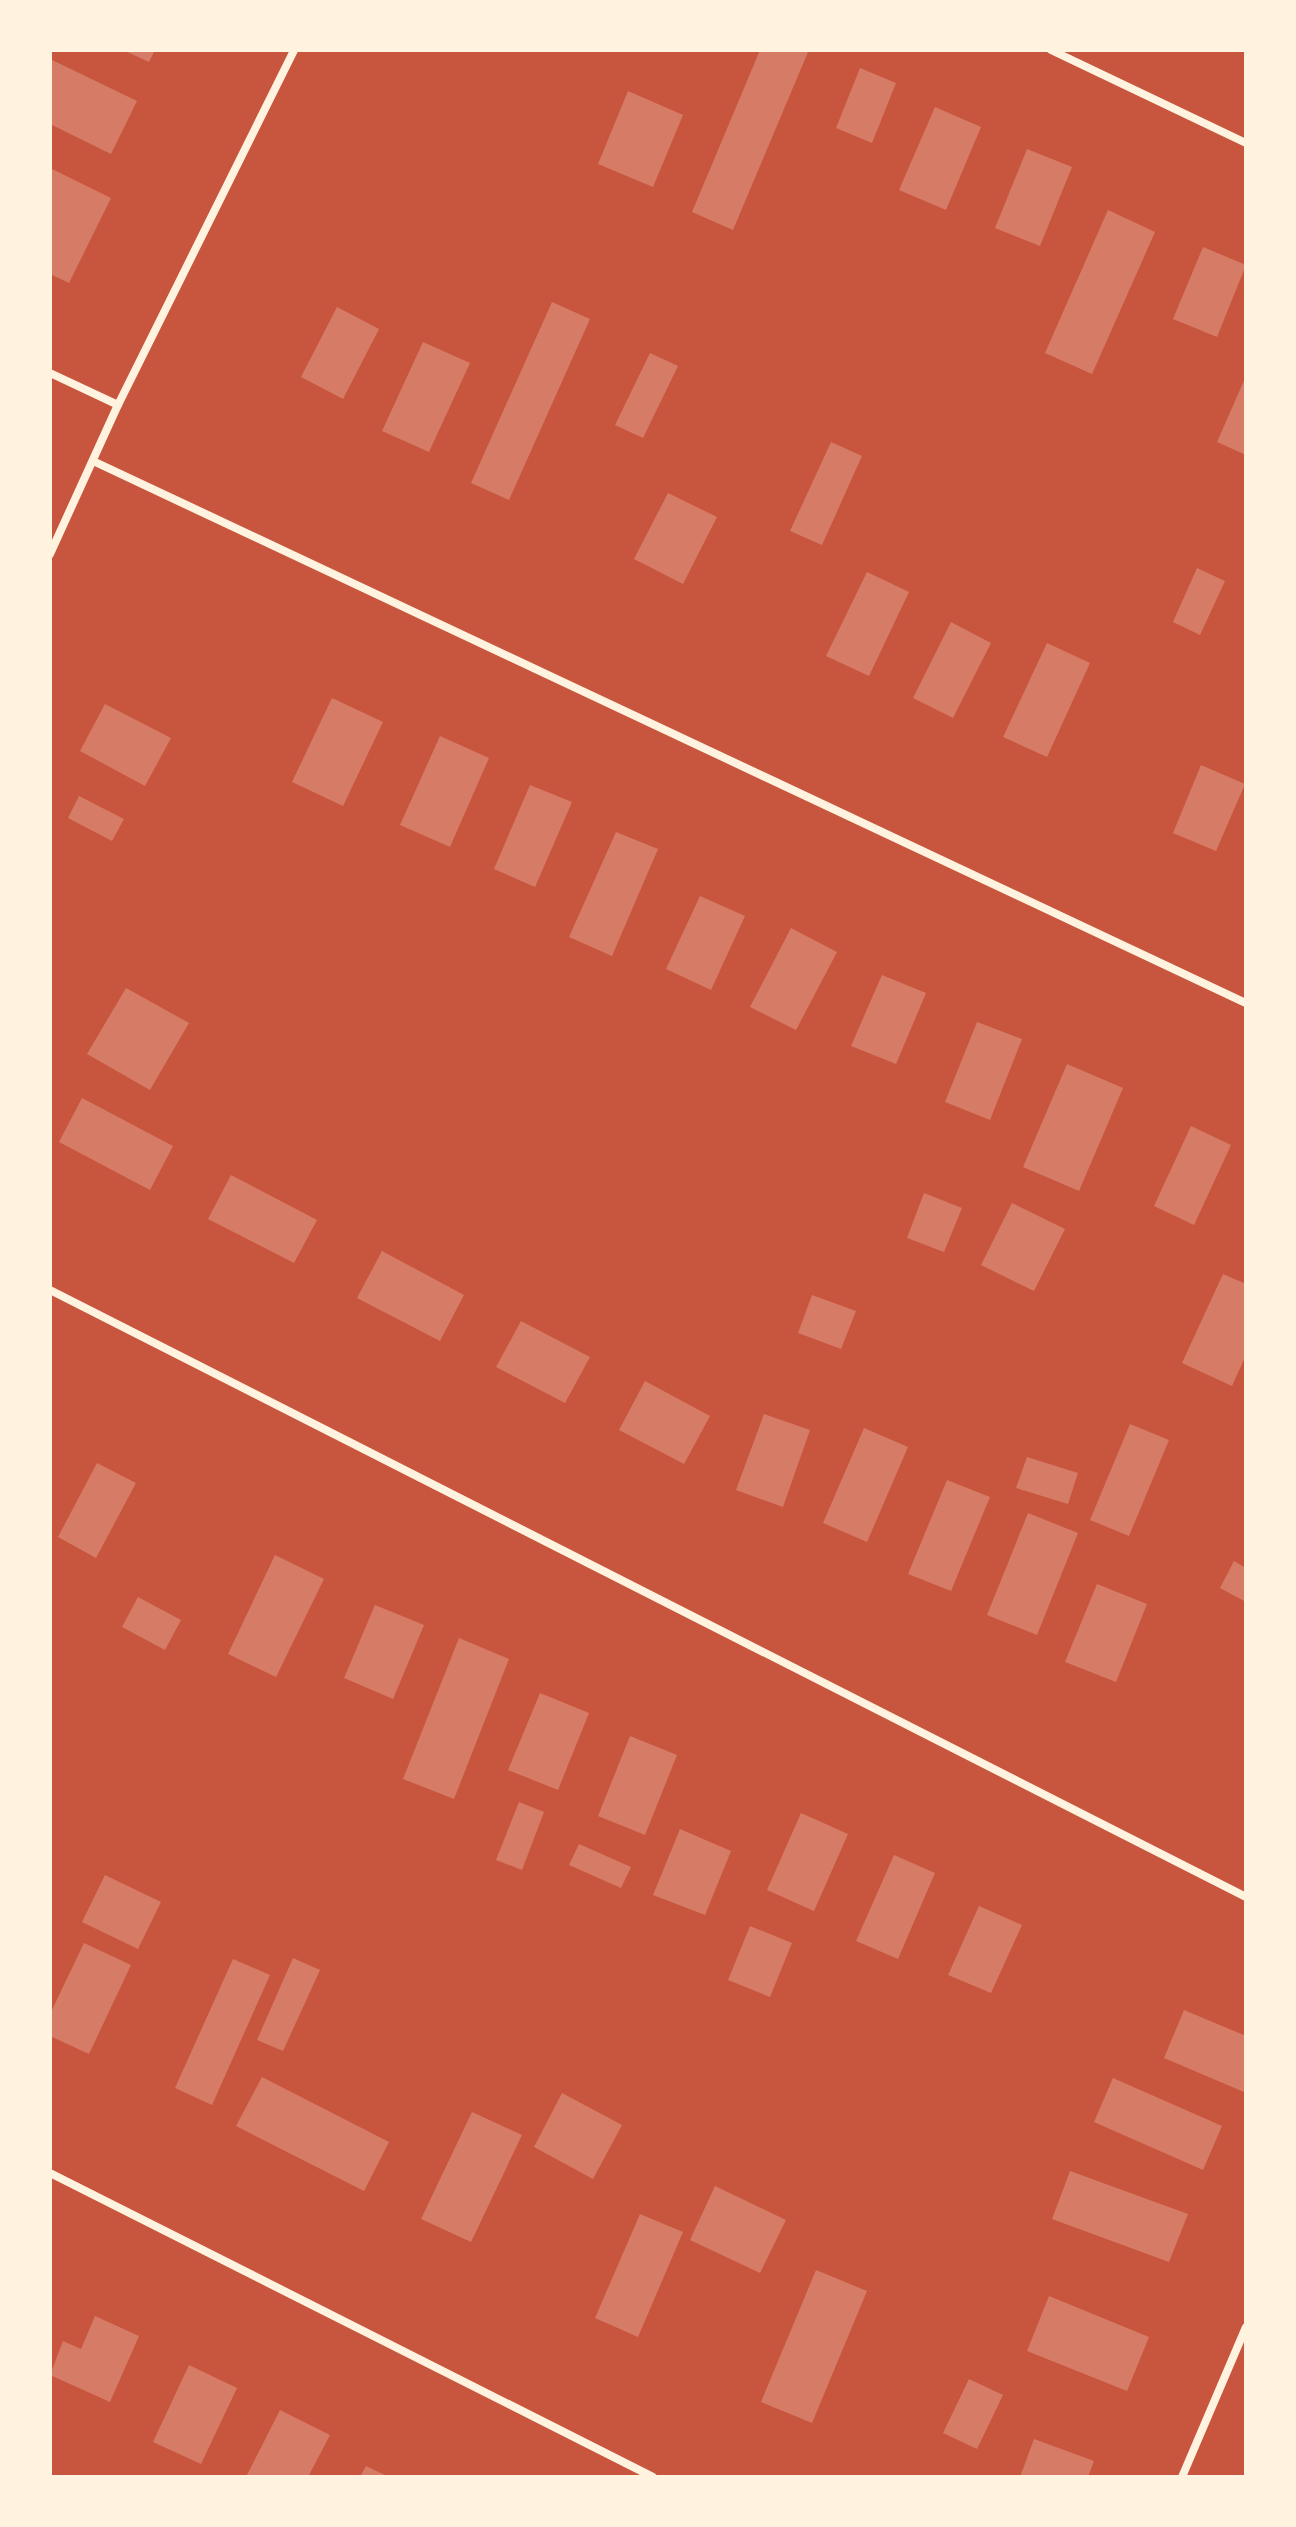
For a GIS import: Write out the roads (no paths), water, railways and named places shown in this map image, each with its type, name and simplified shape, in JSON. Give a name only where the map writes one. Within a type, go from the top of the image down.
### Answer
[{"type":"street","points":[[50,554],[118,405],[294,50]]},
{"type":"street","points":[[1051,50],[1246,143]]},
{"type":"street","points":[[50,373],[118,405]]},
{"type":"street","points":[[93,461],[1246,1003]]},
{"type":"street","points":[[50,1290],[1246,1897]]},
{"type":"street","points":[[50,2173],[653,2477]]},
{"type":"street","points":[[1182,2477],[1246,2327]]}]
